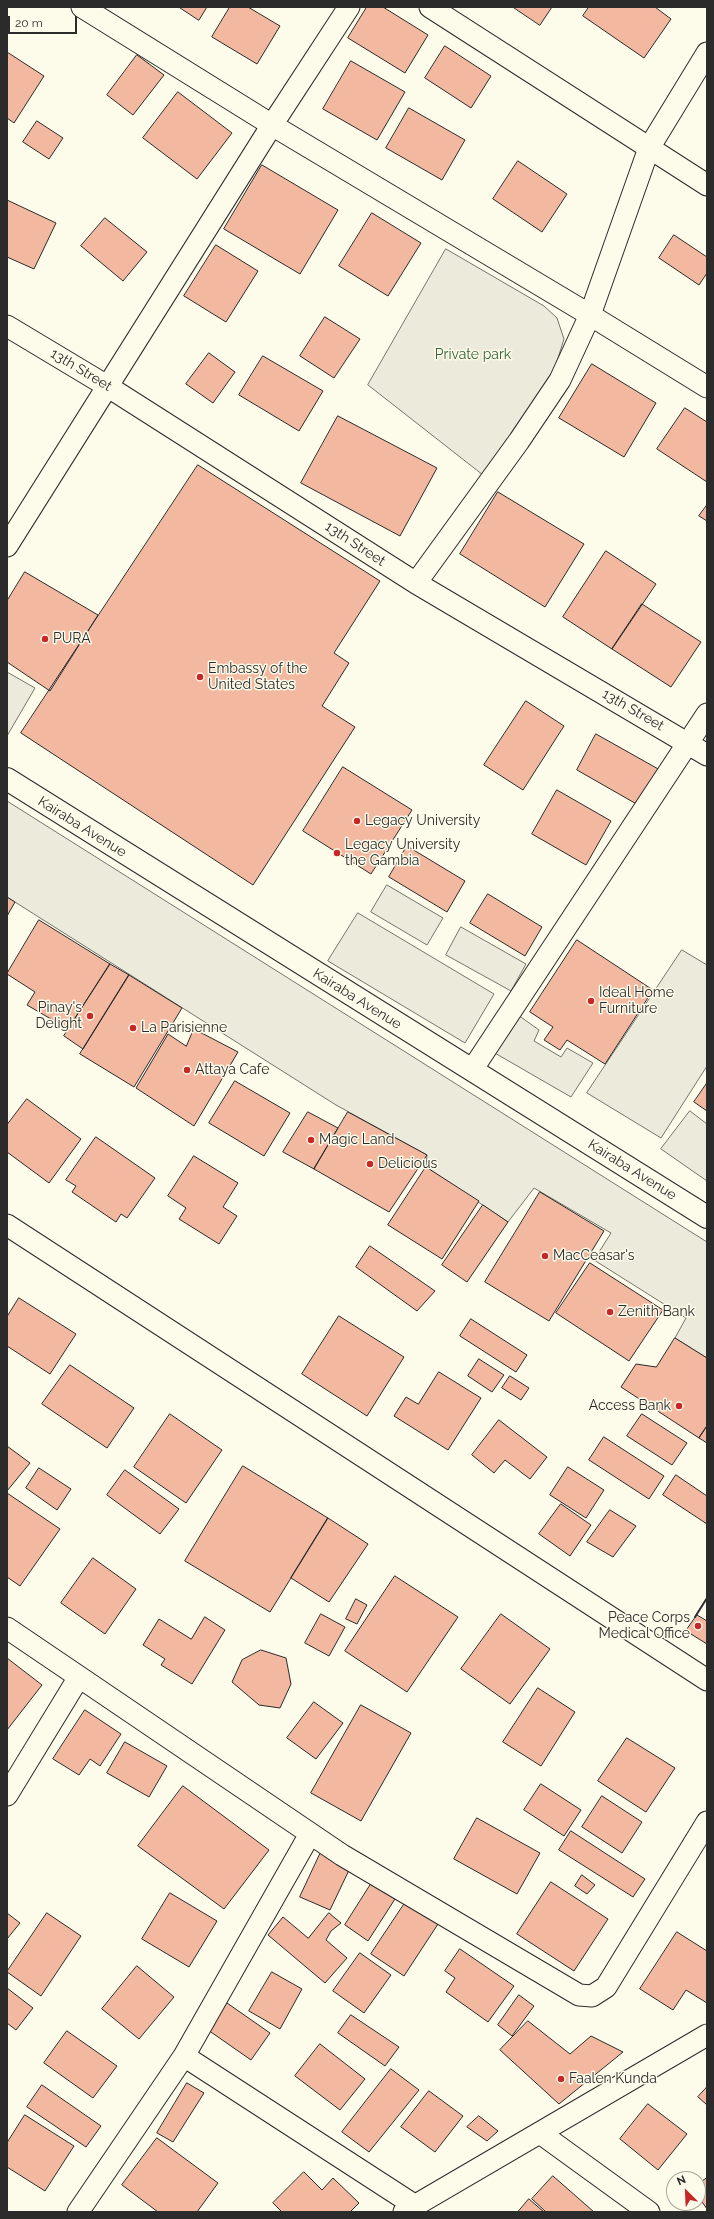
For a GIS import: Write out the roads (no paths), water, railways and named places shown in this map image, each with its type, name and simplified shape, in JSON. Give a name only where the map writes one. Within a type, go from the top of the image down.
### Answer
[{"type":"street","points":[[82,7],[272,125],[590,315],[707,387]]},
{"type":"street","points":[[7,546],[272,125],[349,7]]},
{"type":"street","points":[[430,7],[707,185]]},
{"type":"street","points":[[416,583],[519,441],[560,380],[590,315],[649,148],[707,52]]},
{"type":"street","name":"13th Street","points":[[7,326],[107,386],[416,583],[707,755]]},
{"type":"street","points":[[472,1070],[707,714]]},
{"type":"street","name":"Kairaba Avenue","points":[[7,779],[707,1217]]},
{"type":"street","points":[[7,1226],[707,1680]]},
{"type":"street","points":[[7,1628],[342,1855],[579,1995],[592,1996],[606,1987],[707,1822]]},
{"type":"street","points":[[7,1795],[79,1677]]},
{"type":"street","points":[[78,2212],[184,2056],[310,1834]]},
{"type":"street","points":[[184,2056],[409,2209],[707,2036]]},
{"type":"street","points":[[540,2133],[649,2212]]},
{"type":"place","name":"PURA","points":[[45,639]]},
{"type":"place","name":"Embassy of the United States","points":[[200,677]]},
{"type":"place","name":"Legacy University","points":[[357,821]]},
{"type":"place","name":"Legacy University the Gambia","points":[[337,853]]},
{"type":"place","name":"Ideal Home Furniture","points":[[591,1001]]},
{"type":"place","name":"Pinay's Delight","points":[[90,1016]]},
{"type":"place","name":"La Parisienne","points":[[133,1028]]},
{"type":"place","name":"Attaya Cafe","points":[[187,1070]]},
{"type":"place","name":"Magic Land","points":[[311,1140]]},
{"type":"place","name":"Delicious","points":[[370,1164]]},
{"type":"place","name":"MacCeasar's","points":[[545,1256]]},
{"type":"place","name":"Zenith Bank","points":[[610,1312]]},
{"type":"place","name":"Access Bank","points":[[679,1406]]},
{"type":"place","name":"Peace Corps Medical Office","points":[[698,1626]]},
{"type":"place","name":"Faalen Kunda","points":[[561,2079]]},
{"type":"park label","name":"Private park","points":[[473,355]]}]
